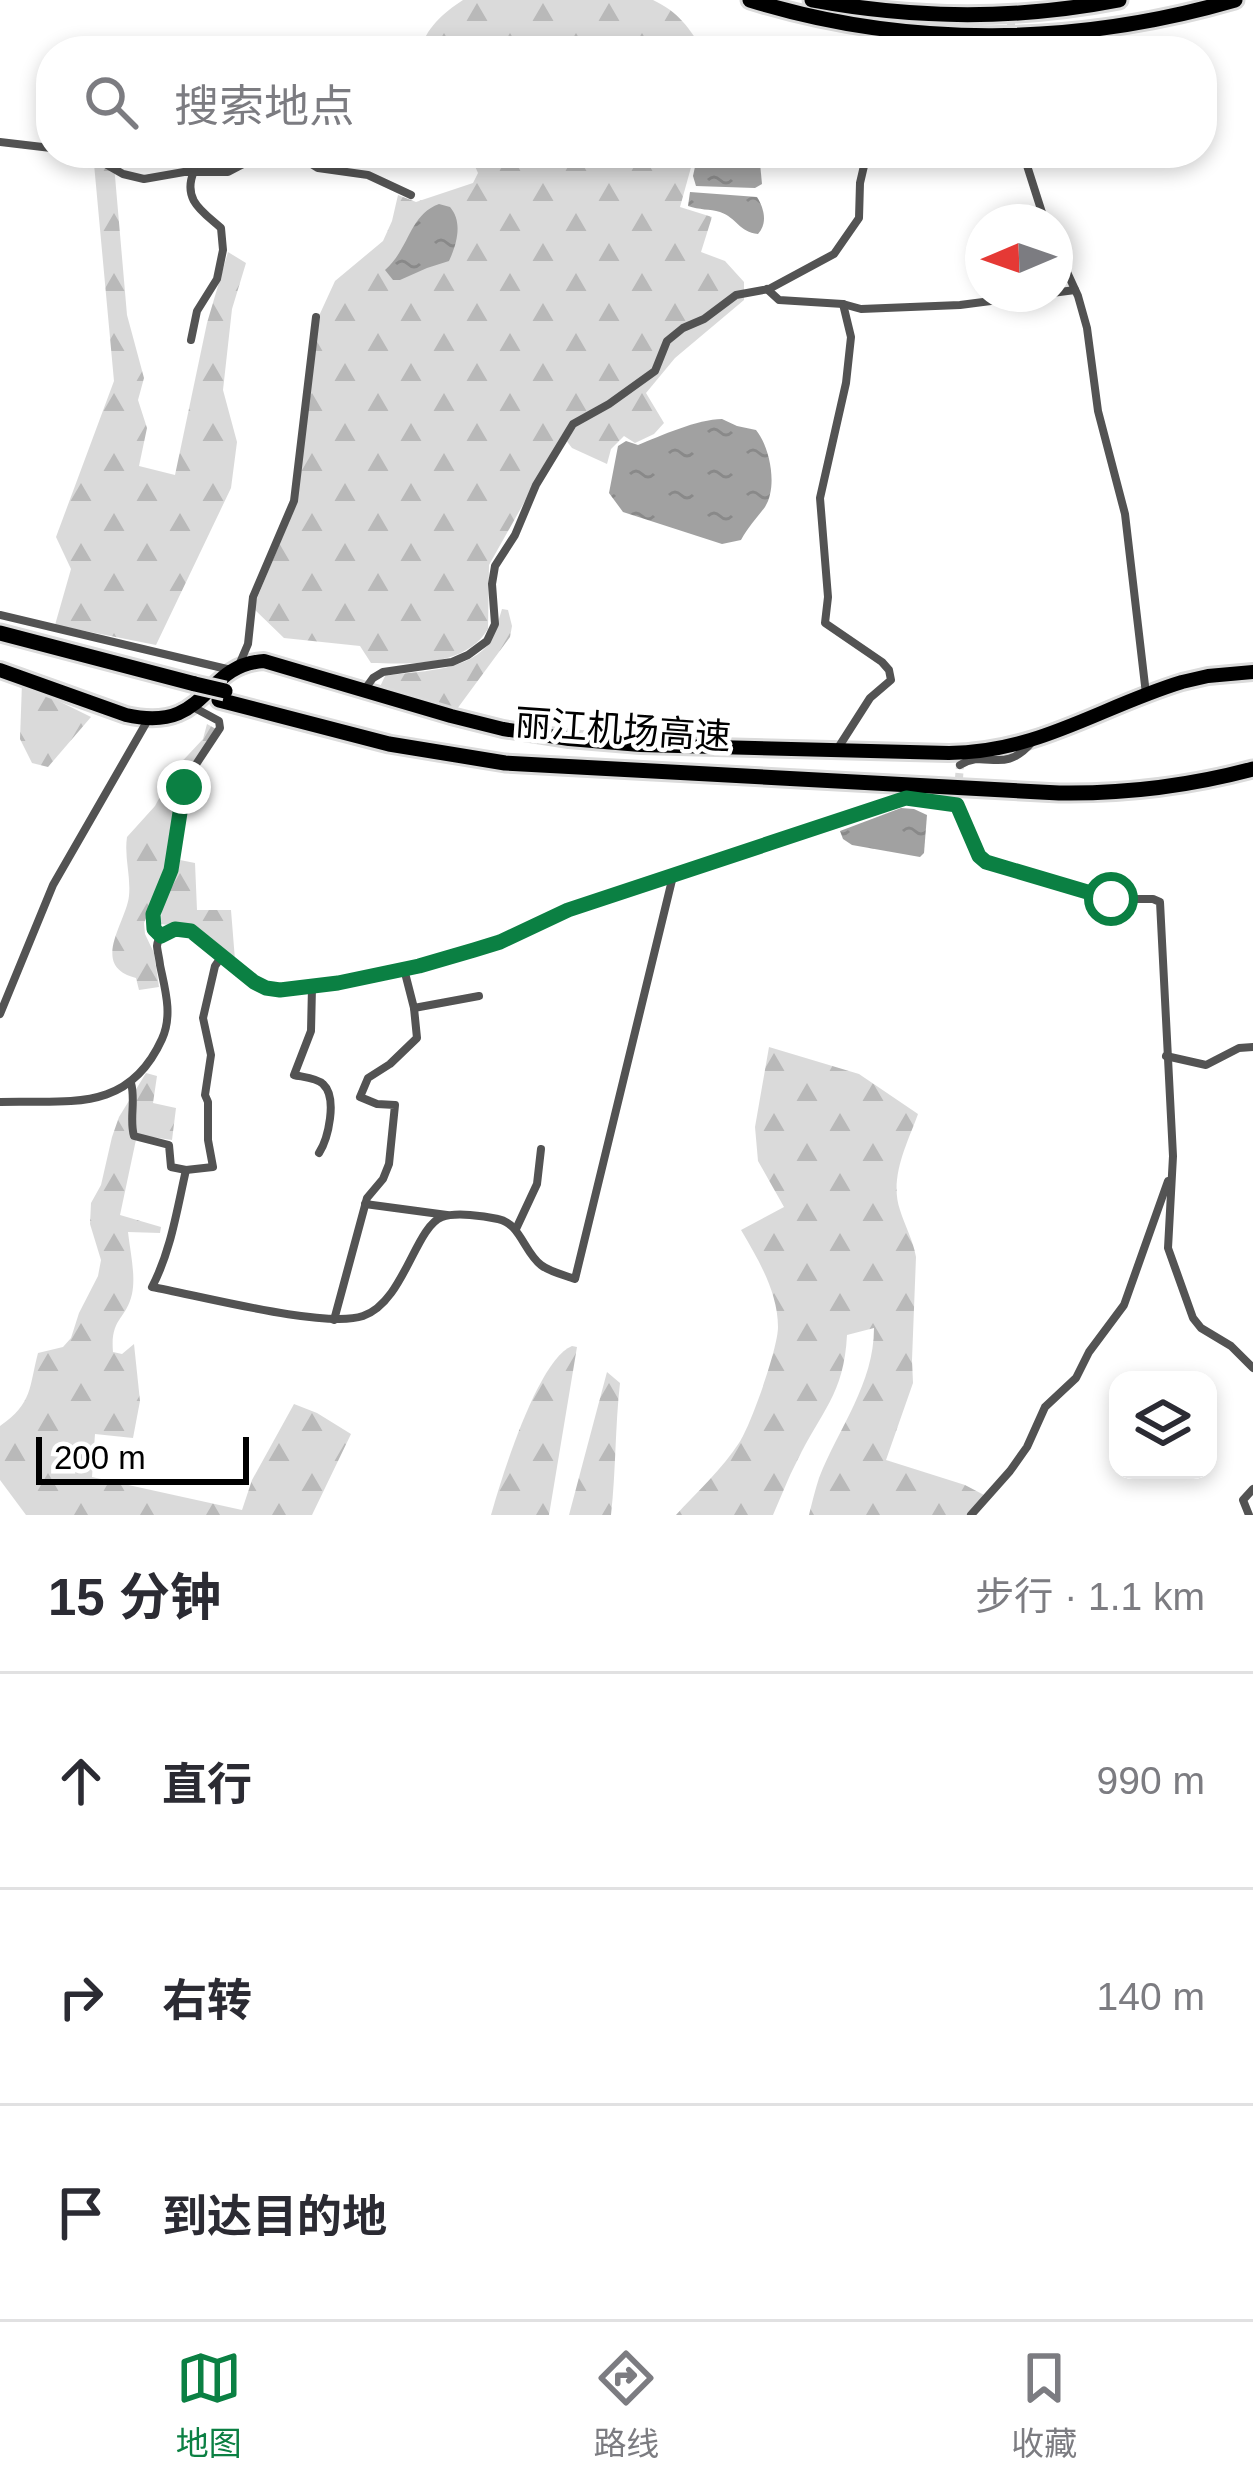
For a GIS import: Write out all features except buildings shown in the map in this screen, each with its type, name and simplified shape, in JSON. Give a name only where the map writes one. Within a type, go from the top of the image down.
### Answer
[{"type":"highway","points":[[750,0],[878,28],[985,36],[1122,26],[1235,0]]},
{"type":"highway","points":[[812,0],[896,12],[984,15],[1119,0]]},
{"type":"highway","name":"丽江机场高速","points":[[0,633],[192,695]]},
{"type":"highway","name":"丽江机场高速","points":[[0,644],[192,695],[222,696],[391,734],[506,752],[1081,784],[1173,776],[1253,759]]},
{"type":"highway","points":[[0,670],[126,715],[149,718],[172,716],[192,695],[235,668],[271,662],[477,723],[569,739],[963,753],[1034,741],[1195,678],[1253,672]]},
{"type":"highway","name":"丽江机场高速","points":[[222,696],[389,743],[505,763],[1058,794],[1162,788],[1253,770]]},
{"type":"street","points":[[0,142],[36,146]]},
{"type":"street","points":[[111,168],[132,177],[159,178],[236,168]]},
{"type":"street","points":[[324,168],[368,175],[411,194]]},
{"type":"street","points":[[364,690],[383,672],[452,662],[483,645],[495,624],[495,566],[573,424],[655,371],[668,341],[682,328],[704,319],[736,295],[767,290],[829,258],[859,218],[864,168]]},
{"type":"street","points":[[1028,168],[1039,204]]},
{"type":"street","points":[[191,340],[197,311],[217,279],[223,250],[221,228],[193,203],[194,171]]},
{"type":"street","points":[[1073,286],[1087,328],[1098,411],[1125,514],[1146,695]]},
{"type":"street","points":[[767,290],[779,300],[861,309],[960,305],[1075,290]]},
{"type":"street","points":[[838,750],[870,698],[891,680],[882,662],[825,622],[829,597],[820,498],[851,337],[843,304]]},
{"type":"street","points":[[0,615],[235,668],[248,644],[254,597],[294,501],[316,317]]},
{"type":"street","points":[[161,936],[152,919],[171,870],[185,781],[220,728],[219,721],[192,695]]},
{"type":"street","points":[[0,1014],[52,885],[149,718]]},
{"type":"street","points":[[960,764],[968,759],[1016,757],[1034,741]]},
{"type":"street","points":[[0,1102],[92,1099],[131,1083],[166,1025],[167,996],[157,950],[161,936],[171,930],[187,929],[266,988],[312,987],[404,969],[500,942],[568,910],[896,800],[957,805],[986,862],[1111,899],[1158,901],[1173,1156],[1168,1248],[1198,1325],[1222,1339],[1253,1368]]},
{"type":"street","points":[[365,1204],[499,1219],[516,1228],[538,1263],[575,1279],[673,876]]},
{"type":"street","points":[[131,1083],[134,1136],[169,1145],[171,1167],[212,1167],[205,1095],[211,1055],[203,1018],[215,966],[222,956]]},
{"type":"street","points":[[334,1320],[365,1204],[389,1164],[395,1105],[360,1097],[368,1078],[417,1038],[404,969]]},
{"type":"street","points":[[312,987],[310,1031],[294,1075],[324,1085],[330,1095],[327,1140],[319,1153]]},
{"type":"street","points":[[414,1008],[479,996]]},
{"type":"street","points":[[1166,1056],[1206,1065],[1239,1048],[1253,1047]]},
{"type":"street","points":[[516,1228],[537,1184],[541,1148]]},
{"type":"street","points":[[186,1170],[173,1229],[152,1287],[334,1320],[364,1316],[381,1306],[433,1223],[449,1216]]},
{"type":"street","points":[[971,1515],[1010,1471],[1045,1407],[1076,1378],[1124,1305],[1171,1174]]},
{"type":"street","points":[[1249,1515],[1244,1501],[1253,1489]]},
{"type":"green space","points":[[463,0],[653,0],[677,16],[694,36],[426,36]]},
{"type":"green space","points":[[94,168],[114,168],[127,315],[144,378],[138,400],[147,428],[139,466],[175,475],[207,323],[228,252],[246,263],[232,309],[223,390],[237,442],[231,488],[156,645],[55,625],[71,569],[56,537],[114,381]]},
{"type":"green space","points":[[476,168],[691,168],[680,207],[712,217],[701,252],[725,261],[744,282],[744,300],[675,358],[646,393],[664,423],[654,434],[635,443],[624,436],[611,449],[607,464],[572,448],[562,435],[489,565],[488,629],[466,650],[436,661],[371,663],[360,646],[284,638],[253,608],[295,507],[318,318],[335,281],[383,241],[398,195],[416,202],[473,183]]},
{"type":"green space","points":[[502,609],[508,610],[510,637],[457,709],[379,689],[385,676],[439,669],[477,655],[492,638]]},
{"type":"green space","points":[[22,683],[91,717],[48,767],[32,763],[20,739]]},
{"type":"green space","points":[[207,724],[216,729],[183,777],[166,870],[144,923],[159,987],[139,990],[136,978],[122,972],[112,954],[129,896],[127,837],[155,806],[175,769],[203,739]]},
{"type":"green space","points":[[175,859],[195,863],[197,910],[231,910],[235,960],[196,929],[161,924]]},
{"type":"green space","points":[[769,1047],[859,1074],[918,1114],[897,1186],[916,1257],[913,1383],[886,1460],[984,1495],[968,1515],[809,1515],[819,1478],[862,1387],[874,1328],[847,1335],[836,1388],[773,1515],[676,1515],[739,1443],[777,1337],[771,1289],[741,1230],[784,1207],[758,1161],[755,1127]]},
{"type":"green space","points":[[146,1073],[157,1076],[153,1103],[176,1108],[172,1140],[137,1135],[120,1215],[161,1227],[160,1233],[128,1232],[133,1287],[113,1341],[113,1352],[122,1354],[134,1344],[140,1401],[133,1438],[95,1434],[92,1477],[242,1510],[252,1480],[294,1404],[351,1434],[312,1515],[26,1515],[0,1480],[0,1426],[24,1402],[38,1353],[63,1347],[71,1338],[98,1276],[101,1260],[90,1224],[91,1203],[101,1185],[119,1117]]},
{"type":"green space","points":[[572,1346],[577,1347],[549,1515],[491,1515],[534,1396],[546,1373]]},
{"type":"green space","points":[[607,1372],[620,1383],[611,1515],[569,1515]]},
{"type":"water","points":[[695,168],[760,168],[762,184],[755,188],[696,186]]},
{"type":"water","points":[[690,192],[757,197],[764,216],[761,230],[752,233],[720,212],[688,206]]},
{"type":"water","points":[[439,204],[450,207],[458,226],[449,261],[393,280],[385,270],[421,216]]},
{"type":"water","points":[[722,419],[756,430],[771,467],[769,499],[741,540],[722,544],[623,512],[609,493],[618,446],[626,441],[638,445]]},
{"type":"water","points":[[901,808],[927,815],[920,857],[852,845],[843,839],[840,831]]},
{"type":"tunnel","points":[[1011,11],[1011,36]]},
{"type":"tunnel","points":[[881,36],[882,29]]},
{"type":"tunnel","points":[[957,805],[960,765]]},
{"type":"route","points":[[184,787],[171,870],[153,914],[154,929],[161,936],[175,929],[191,931],[254,982],[273,989],[338,983],[474,950],[568,910],[906,798],[957,805],[986,862],[1111,899]]}]
